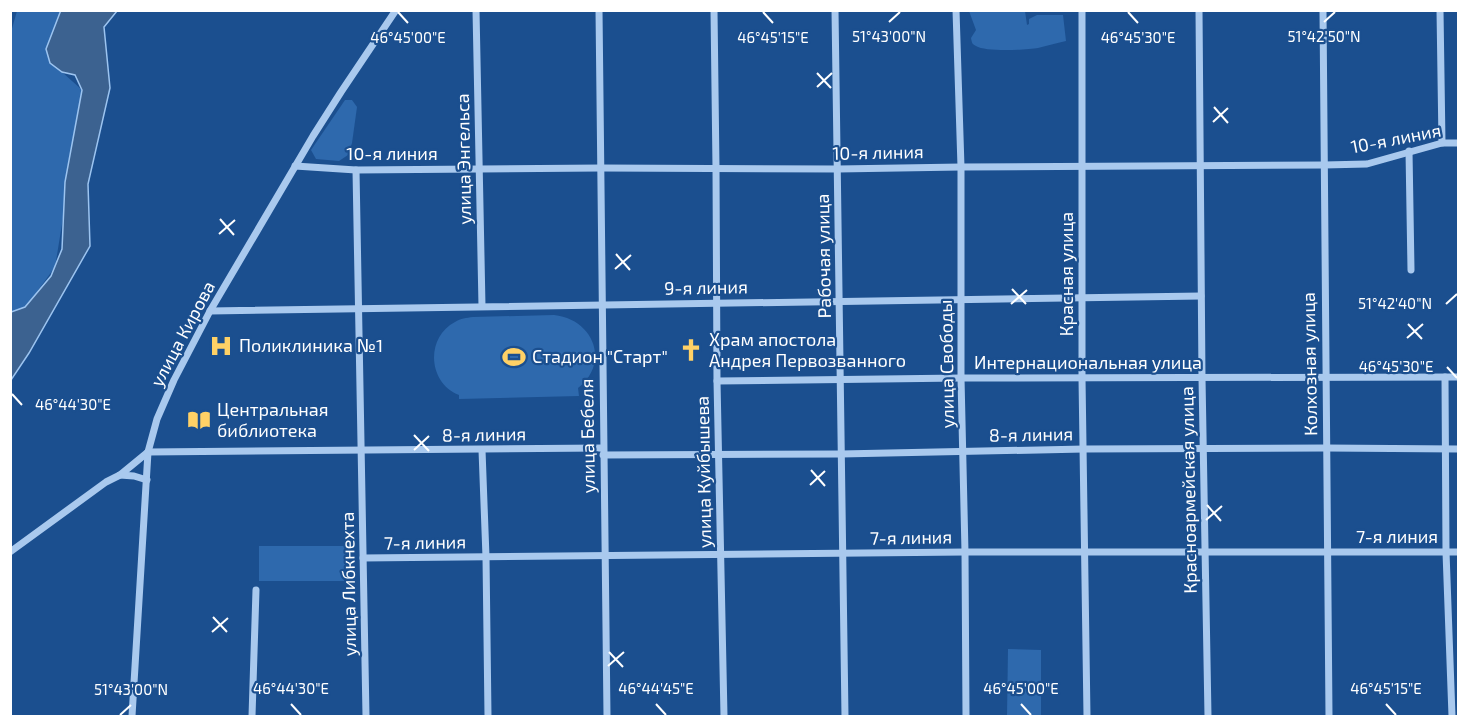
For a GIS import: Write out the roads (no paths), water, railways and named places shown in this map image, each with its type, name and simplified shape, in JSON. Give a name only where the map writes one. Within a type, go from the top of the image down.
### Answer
[{"type":"street","name":"улица Кирова","points":[[132,717],[148,452],[157,418],[210,310],[295,166],[396,10]]},
{"type":"street","name":"улица Энгельса","points":[[476,10],[482,306]]},
{"type":"street","name":"улица Бебеля","points":[[599,10],[607,717]]},
{"type":"street","name":"улица Куйбышева","points":[[714,10],[717,381],[724,717]]},
{"type":"street","name":"Рабочая улица","points":[[835,10],[844,717]]},
{"type":"street","name":"улица Свободы","points":[[956,10],[961,167],[966,717]]},
{"type":"street","name":"Красная улица","points":[[1082,10],[1082,378],[1087,717]]},
{"type":"street","name":"Красноармейская улица","points":[[1199,10],[1208,717]]},
{"type":"street","name":"Колхозная улица","points":[[1323,10],[1329,717]]},
{"type":"street","points":[[1440,10],[1442,143]]},
{"type":"street","name":"10-я линия","points":[[295,166],[356,170],[1324,165],[1367,164],[1442,143],[1458,143]]},
{"type":"street","points":[[1409,151],[1412,270]]},
{"type":"street","points":[[356,170],[359,305]]},
{"type":"street","name":"9-я линия","points":[[210,310],[359,305],[482,306],[1202,296]]},
{"type":"street","name":"улица Либкнехта","points":[[359,305],[366,717]]},
{"type":"street","points":[[1445,377],[1446,552],[1452,717]]},
{"type":"street","name":"Интернациональная улица","points":[[717,381],[1458,377]]},
{"type":"street","name":"8-я линия","points":[[148,452],[482,450],[841,454],[1084,449],[1458,449]]},
{"type":"street","points":[[482,450],[488,717]]},
{"type":"street","points":[[10,552],[148,452]]},
{"type":"street","points":[[120,474],[147,480]]},
{"type":"street","name":"7-я линия","points":[[363,558],[965,552],[1458,552]]},
{"type":"street","points":[[252,717],[256,590]]},
{"type":"place","name":"Поликлиника №1","points":[[221,346]]},
{"type":"place","name":"Храм апостола Андрея Первозванного","points":[[691,350]]},
{"type":"place","name":"Стадион \"Старт\"","points":[[514,357]]},
{"type":"place","name":"Центральная библиотека","points":[[199,420]]}]
